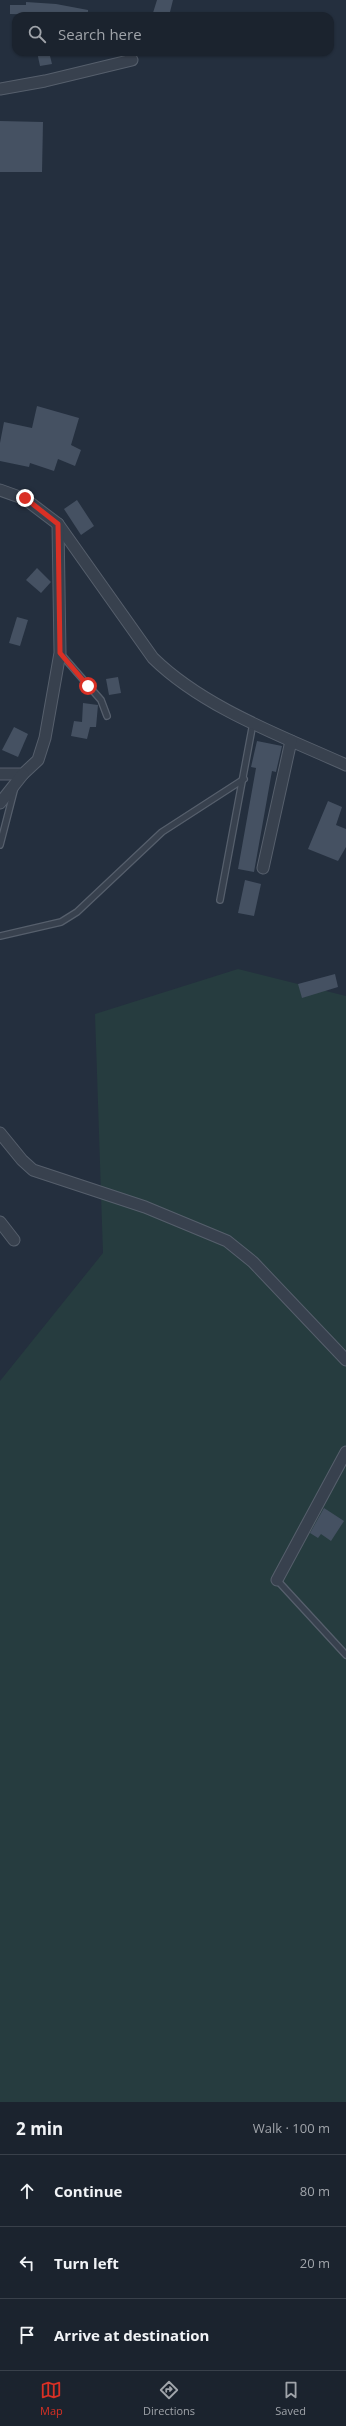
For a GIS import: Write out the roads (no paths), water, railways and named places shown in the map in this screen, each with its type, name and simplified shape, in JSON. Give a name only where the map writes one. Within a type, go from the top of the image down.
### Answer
[{"type":"street","points":[[0,89],[45,81],[132,60]]},
{"type":"street","points":[[0,490],[25,498],[58,524],[153,658],[168,673],[189,687],[253,723],[346,765]]},
{"type":"street","points":[[0,804],[23,774],[38,760],[60,653],[58,524]]},
{"type":"street","points":[[263,868],[291,741]]},
{"type":"street","points":[[0,774],[23,774]]},
{"type":"street","points":[[0,1133],[22,1160],[33,1170],[145,1207],[226,1241],[253,1262],[346,1360]]},
{"type":"street","points":[[0,1222],[14,1240]]},
{"type":"street","points":[[277,1580],[346,1452]]},
{"type":"lane","points":[[60,653],[101,700],[107,716]]},
{"type":"lane","points":[[220,900],[244,779],[253,723]]},
{"type":"lane","points":[[0,936],[61,922],[77,912],[162,832],[244,779]]},
{"type":"lane","points":[[0,845],[16,784]]},
{"type":"lane","points":[[277,1580],[346,1655]]}]
